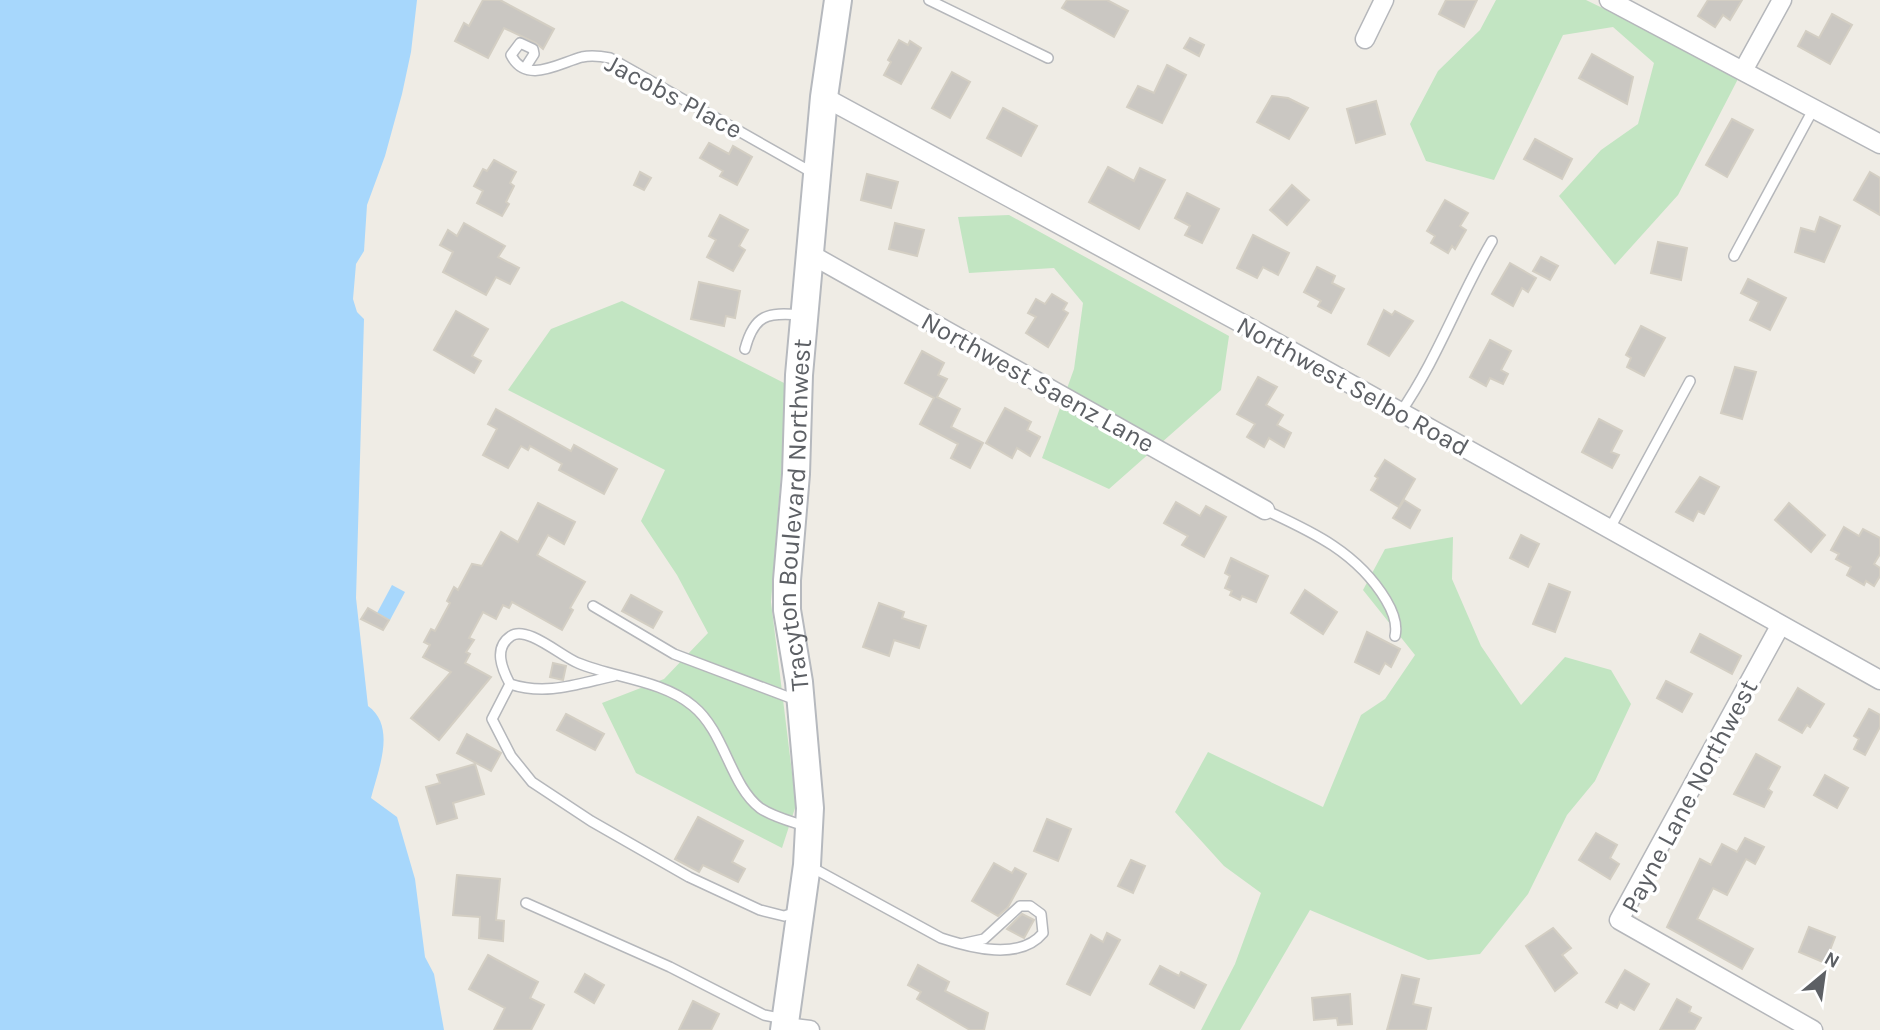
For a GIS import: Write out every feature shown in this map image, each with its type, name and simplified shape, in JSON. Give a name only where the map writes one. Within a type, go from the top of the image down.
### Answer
[{"type":"main road","name":"Tracyton Boulevard Northwest","points":[[791,1027],[810,828],[801,702],[787,610],[804,315],[824,97],[838,0]]},
{"type":"street","points":[[1365,38],[1384,0]]},
{"type":"street","points":[[1609,0],[1744,69],[1880,144]]},
{"type":"street","points":[[1744,69],[1782,0]]},
{"type":"street","name":"Northwest Selbo Road","points":[[824,97],[1880,680]]},
{"type":"street","name":"Northwest Saenz Lane","points":[[810,254],[1265,510]]},
{"type":"street","name":"Payne Lane Northwest","points":[[1780,626],[1619,920],[1813,1030]]},
{"type":"lane","points":[[929,0],[1048,58]]},
{"type":"lane","name":"Jacobs Place","points":[[525,68],[542,72],[583,57],[610,58],[816,175]]},
{"type":"lane","points":[[1734,256],[1814,108]]},
{"type":"lane","points":[[1400,413],[1416,390],[1459,298],[1492,241]]},
{"type":"lane","points":[[745,349],[749,335],[760,319],[775,314],[804,315]]},
{"type":"lane","points":[[1609,530],[1690,381]]},
{"type":"lane","points":[[1265,510],[1329,542],[1356,561],[1376,583],[1391,608],[1397,628],[1395,636]]},
{"type":"lane","points":[[593,606],[674,654],[801,702]]},
{"type":"lane","points":[[614,676],[550,691],[527,689],[510,684],[499,665],[502,648],[511,636],[521,633],[538,639],[575,662],[653,686],[692,704],[718,737],[755,802],[775,816],[810,828]]},
{"type":"lane","points":[[510,684],[492,719],[511,756],[533,782],[591,821],[689,877],[760,910],[784,916],[801,911]]},
{"type":"lane","points":[[807,865],[941,937],[961,944],[995,949],[1021,947],[1043,933],[1041,914],[1030,906],[1020,906],[984,939],[961,944]]},
{"type":"lane","points":[[526,903],[670,967],[791,1027]]},
{"type":"green space","points":[[1496,0],[1586,0],[1740,75],[1678,195],[1615,265],[1559,196],[1601,150],[1638,124],[1654,63],[1613,27],[1563,35],[1494,180],[1426,161],[1410,124],[1438,71],[1480,30]]},
{"type":"green space","points":[[1009,215],[1229,336],[1221,390],[1109,489],[1042,458],[1074,369],[1083,303],[1054,268],[969,273],[958,217]]},
{"type":"green space","points":[[622,301],[788,385],[771,602],[796,805],[782,848],[636,773],[602,703],[664,679],[708,633],[677,575],[641,521],[665,470],[508,390],[551,329]]},
{"type":"green space","points":[[1453,537],[1452,579],[1481,646],[1521,705],[1565,657],[1611,670],[1631,704],[1595,781],[1567,815],[1528,894],[1480,954],[1428,960],[1310,910],[1240,1030],[1201,1030],[1235,964],[1261,893],[1224,866],[1175,812],[1208,752],[1323,807],[1361,715],[1385,699],[1415,655],[1363,590],[1385,549]]},
{"type":"water","points":[[0,0],[417,0],[411,52],[402,94],[385,156],[367,205],[364,251],[356,264],[353,299],[357,312],[364,319],[356,598],[368,706],[377,715],[384,737],[381,762],[371,798],[397,817],[415,879],[425,957],[434,974],[444,1030],[0,1030]]},
{"type":"water","points":[[392,585],[405,592],[390,620],[377,613]]},
{"type":"building","points":[[483,0],[500,0],[554,29],[543,49],[504,28],[488,58],[455,41],[464,23],[469,26]]},
{"type":"building","points":[[1067,0],[1107,0],[1128,11],[1114,37],[1062,8]]},
{"type":"building","points":[[1446,0],[1477,0],[1464,27],[1439,14]]},
{"type":"building","points":[[1708,0],[1742,0],[1730,20],[1723,15],[1715,27],[1698,16]]},
{"type":"building","points":[[1832,14],[1852,25],[1830,64],[1798,46],[1806,31],[1819,38]]},
{"type":"building","points":[[1190,38],[1204,45],[1199,56],[1184,48]]},
{"type":"building","points":[[899,40],[908,45],[910,41],[921,48],[901,84],[884,75],[891,62],[888,60]]},
{"type":"building","points":[[1592,54],[1633,77],[1627,104],[1579,78]]},
{"type":"building","points":[[1167,65],[1186,75],[1162,123],[1127,107],[1138,86],[1154,93]]},
{"type":"building","points":[[952,72],[970,82],[950,118],[932,108]]},
{"type":"building","points":[[1272,96],[1288,98],[1308,108],[1289,139],[1257,122]]},
{"type":"building","points":[[1376,101],[1385,134],[1356,143],[1347,109]]},
{"type":"building","points":[[1003,108],[1037,126],[1021,156],[987,138]]},
{"type":"building","points":[[1732,119],[1753,130],[1727,177],[1706,165]]},
{"type":"building","points":[[1535,139],[1572,159],[1562,179],[1524,159]]},
{"type":"building","points":[[709,143],[729,154],[733,146],[752,157],[737,185],[720,176],[723,171],[700,158]]},
{"type":"building","points":[[494,160],[516,172],[510,183],[514,186],[506,202],[509,204],[502,216],[477,203],[483,191],[474,186],[483,169],[487,171]]},
{"type":"building","points":[[1108,167],[1134,181],[1140,168],[1165,180],[1139,229],[1089,202]]},
{"type":"building","points":[[640,172],[651,178],[644,190],[634,185]]},
{"type":"building","points":[[1870,172],[1880,178],[1880,215],[1854,200]]},
{"type":"building","points":[[867,174],[898,182],[891,208],[861,200]]},
{"type":"building","points":[[1292,185],[1309,200],[1287,225],[1270,210]]},
{"type":"building","points":[[1187,193],[1219,209],[1202,243],[1185,235],[1190,226],[1175,218]]},
{"type":"building","points":[[1445,200],[1468,213],[1460,226],[1466,230],[1455,249],[1452,246],[1448,253],[1431,243],[1435,236],[1427,231]]},
{"type":"building","points":[[720,215],[748,230],[739,246],[745,250],[733,271],[707,257],[716,240],[709,236]]},
{"type":"building","points":[[1820,217],[1840,226],[1824,262],[1795,252],[1801,228],[1815,232]]},
{"type":"building","points":[[464,223],[505,246],[498,257],[519,268],[510,284],[496,277],[486,295],[443,272],[453,252],[440,245],[448,230],[457,236]]},
{"type":"building","points":[[895,223],[924,230],[917,256],[889,249]]},
{"type":"building","points":[[1253,235],[1289,253],[1278,275],[1263,267],[1257,278],[1237,268]]},
{"type":"building","points":[[1658,242],[1687,248],[1681,280],[1651,273]]},
{"type":"building","points":[[1541,257],[1558,266],[1550,280],[1533,271]]},
{"type":"building","points":[[1510,263],[1536,278],[1528,292],[1522,288],[1513,306],[1492,294]]},
{"type":"building","points":[[1317,267],[1335,276],[1332,283],[1344,289],[1331,313],[1318,306],[1321,301],[1304,292]]},
{"type":"building","points":[[1748,279],[1786,298],[1770,330],[1750,320],[1759,302],[1741,293]]},
{"type":"building","points":[[699,282],[740,291],[735,318],[726,316],[724,326],[691,319]]},
{"type":"building","points":[[1052,294],[1067,303],[1063,310],[1068,313],[1048,347],[1026,333],[1036,317],[1028,313],[1036,299],[1045,304]]},
{"type":"building","points":[[1384,310],[1392,315],[1395,311],[1413,321],[1389,356],[1368,344]]},
{"type":"building","points":[[456,311],[488,329],[472,356],[481,361],[474,373],[434,350]]},
{"type":"building","points":[[1641,326],[1665,338],[1644,376],[1627,367],[1631,358],[1626,355]]},
{"type":"building","points":[[1490,340],[1511,351],[1501,370],[1508,374],[1503,384],[1490,378],[1486,386],[1470,377]]},
{"type":"building","points":[[922,351],[944,363],[938,375],[947,379],[937,397],[960,409],[951,427],[983,443],[970,468],[951,458],[958,444],[920,424],[934,398],[905,383]]},
{"type":"building","points":[[1735,367],[1756,372],[1742,419],[1721,413]]},
{"type":"building","points":[[1258,377],[1277,387],[1266,405],[1283,415],[1277,425],[1291,433],[1284,447],[1269,438],[1264,447],[1247,437],[1255,424],[1237,414]]},
{"type":"building","points":[[1005,408],[1031,422],[1027,430],[1040,437],[1030,456],[1017,448],[1012,458],[986,443]]},
{"type":"building","points":[[496,409],[571,451],[574,445],[617,469],[604,494],[559,470],[562,464],[530,446],[528,450],[521,446],[508,468],[483,455],[497,429],[488,424]]},
{"type":"building","points":[[1599,419],[1622,431],[1611,452],[1619,455],[1612,468],[1582,452]]},
{"type":"building","points":[[1385,460],[1415,479],[1399,507],[1371,490],[1378,478],[1375,476]]},
{"type":"building","points":[[1700,477],[1719,487],[1704,514],[1698,511],[1693,521],[1676,512]]},
{"type":"building","points":[[1404,500],[1420,510],[1410,528],[1393,518]]},
{"type":"building","points":[[1176,502],[1200,516],[1206,506],[1226,517],[1204,557],[1182,545],[1188,536],[1164,523]]},
{"type":"building","points":[[538,503],[575,522],[564,544],[548,535],[537,555],[585,582],[570,608],[573,610],[562,630],[512,602],[509,608],[503,605],[496,619],[483,612],[469,638],[474,640],[466,652],[470,654],[465,663],[491,677],[439,740],[411,718],[451,672],[423,657],[430,645],[424,642],[431,629],[435,631],[450,603],[447,601],[454,587],[458,590],[472,564],[482,566],[501,532],[518,542]]},
{"type":"building","points":[[1789,503],[1825,535],[1811,552],[1775,520]]},
{"type":"building","points":[[1844,527],[1859,536],[1863,529],[1880,538],[1880,554],[1874,564],[1880,568],[1880,576],[1874,586],[1866,581],[1864,585],[1847,575],[1851,567],[1836,559],[1839,554],[1831,550]]},
{"type":"building","points":[[1521,535],[1539,544],[1528,567],[1510,558]]},
{"type":"building","points":[[1231,558],[1268,576],[1256,602],[1242,596],[1240,600],[1230,595],[1232,591],[1225,588],[1230,576],[1225,573]]},
{"type":"building","points":[[1549,584],[1570,592],[1555,632],[1533,624]]},
{"type":"building","points":[[1305,590],[1337,612],[1323,634],[1291,613]]},
{"type":"building","points":[[631,595],[662,612],[653,628],[622,611]]},
{"type":"building","points":[[879,603],[904,612],[902,618],[926,626],[919,648],[894,640],[889,656],[863,647]]},
{"type":"building","points":[[368,608],[389,620],[383,630],[361,619]]},
{"type":"building","points":[[1367,632],[1400,649],[1391,667],[1385,663],[1379,674],[1355,662]]},
{"type":"building","points":[[1700,634],[1741,656],[1732,674],[1691,652]]},
{"type":"building","points":[[553,663],[566,666],[563,680],[550,677]]},
{"type":"building","points":[[1666,681],[1692,694],[1682,712],[1657,698]]},
{"type":"building","points":[[1798,688],[1824,704],[1810,727],[1807,725],[1802,733],[1779,720]]},
{"type":"building","points":[[1869,709],[1880,715],[1880,727],[1865,755],[1854,749],[1859,739],[1854,736]]},
{"type":"building","points":[[566,714],[604,734],[595,750],[557,730]]},
{"type":"building","points":[[467,734],[501,753],[491,771],[457,753]]},
{"type":"building","points":[[1756,754],[1780,767],[1768,789],[1772,792],[1764,807],[1734,794]]},
{"type":"building","points":[[475,764],[484,794],[453,803],[457,818],[437,824],[426,787],[440,783],[437,775]]},
{"type":"building","points":[[1825,775],[1848,788],[1837,808],[1814,795]]},
{"type":"building","points":[[698,817],[743,841],[732,862],[745,869],[738,882],[703,865],[699,872],[675,859]]},
{"type":"building","points":[[1047,819],[1071,829],[1058,861],[1034,851]]},
{"type":"building","points":[[1596,833],[1617,845],[1610,858],[1619,864],[1610,879],[1579,860]]},
{"type":"building","points":[[1745,838],[1764,847],[1755,864],[1746,859],[1727,895],[1713,888],[1697,919],[1753,949],[1742,969],[1667,927],[1700,859],[1711,865],[1722,844],[1737,852]]},
{"type":"building","points":[[1131,860],[1145,866],[1133,893],[1118,886]]},
{"type":"building","points":[[994,863],[1012,873],[1015,868],[1026,874],[1008,907],[998,916],[972,901]]},
{"type":"building","points":[[457,875],[500,879],[496,920],[504,921],[503,941],[479,938],[480,917],[453,915]]},
{"type":"building","points":[[1022,914],[1034,920],[1024,938],[1007,929]]},
{"type":"building","points":[[1809,927],[1835,937],[1825,963],[1799,952]]},
{"type":"building","points":[[1553,928],[1571,948],[1562,955],[1577,973],[1555,991],[1526,946]]},
{"type":"building","points":[[1107,933],[1120,940],[1090,995],[1067,984],[1091,935],[1103,942]]},
{"type":"building","points":[[488,955],[538,982],[530,998],[544,1005],[531,1030],[494,1030],[505,1008],[469,989]]},
{"type":"building","points":[[918,965],[949,982],[945,991],[988,1013],[984,1030],[970,1030],[917,999],[921,992],[908,985]]},
{"type":"building","points":[[1160,966],[1179,976],[1181,972],[1206,985],[1194,1008],[1150,984]]},
{"type":"building","points":[[1625,970],[1649,984],[1634,1010],[1620,1002],[1617,1008],[1606,1002]]},
{"type":"building","points":[[585,974],[604,985],[594,1003],[575,992]]},
{"type":"building","points":[[1402,975],[1419,979],[1413,1004],[1431,1008],[1426,1030],[1387,1030]]},
{"type":"building","points":[[1350,994],[1352,1024],[1338,1025],[1337,1018],[1314,1020],[1312,998]]},
{"type":"building","points":[[1677,999],[1691,1007],[1689,1012],[1701,1018],[1694,1030],[1660,1030]]},
{"type":"building","points":[[693,1001],[719,1014],[711,1030],[679,1030]]}]
